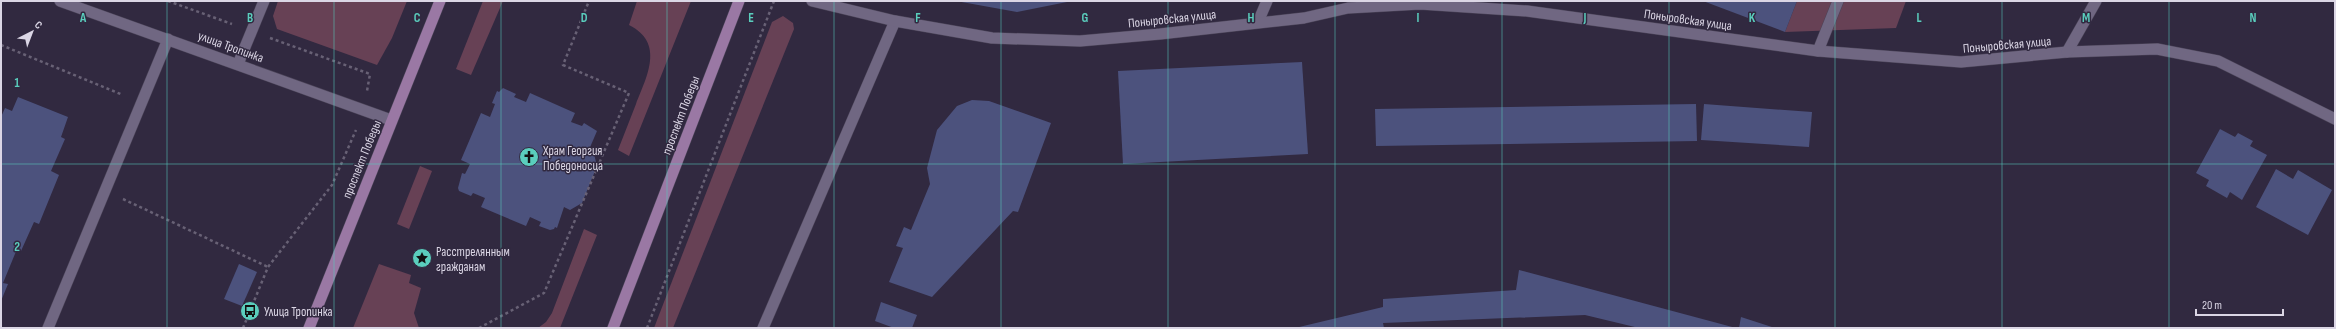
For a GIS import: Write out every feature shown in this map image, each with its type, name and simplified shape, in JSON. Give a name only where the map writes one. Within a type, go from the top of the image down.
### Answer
[{"type":"main road","name":"проспект Победы","points":[[309,328],[391,120],[440,1]]},
{"type":"main road","name":"проспект Победы","points":[[613,328],[739,1]]},
{"type":"street","name":"улица Тропинка","points":[[60,1],[391,120]]},
{"type":"street","points":[[238,64],[264,1]]},
{"type":"street","name":"Поныровская улица","points":[[812,1],[895,21],[992,38],[1080,41],[1160,34],[1304,18],[1348,8],[1421,2],[1527,11],[1818,51],[1961,62],[2067,52],[2157,49],[2218,61],[2335,119]]},
{"type":"street","points":[[1258,22],[1267,1]]},
{"type":"street","points":[[1818,51],[1838,1]]},
{"type":"street","points":[[2067,52],[2096,1]]},
{"type":"street","points":[[763,328],[895,21]]},
{"type":"street","points":[[48,328],[168,39]]},
{"type":"path","points":[[168,1],[370,74],[364,110],[332,185],[268,267],[243,328]]},
{"type":"path","points":[[479,328],[544,293],[630,93],[563,65],[589,1]]},
{"type":"path","points":[[647,328],[774,1]]},
{"type":"path","points":[[1,45],[141,102]]},
{"type":"path","points":[[138,206],[268,267]]},
{"type":"shaded area","points":[[278,1],[407,1],[392,38],[377,65],[277,29],[273,16]]},
{"type":"shaded area","points":[[483,1],[503,1],[471,75],[456,69]]},
{"type":"shaded area","points":[[637,1],[691,1],[629,156],[618,150],[645,82],[650,61],[650,51],[647,41],[640,32],[629,25]]},
{"type":"shaded area","points":[[1797,1],[1906,1],[1896,28],[1785,32]]},
{"type":"shaded area","points":[[783,16],[793,23],[794,29],[673,328],[654,328],[772,22]]},
{"type":"shaded area","points":[[420,166],[432,171],[409,229],[397,224]]},
{"type":"shaded area","points":[[584,229],[597,235],[560,328],[538,328],[546,322],[552,313]]},
{"type":"shaded area","points":[[379,264],[411,275],[409,283],[421,288],[414,313],[419,328],[353,328]]},
{"type":"building","points":[[956,1],[1067,1],[1067,2],[1017,12]]},
{"type":"building","points":[[1703,1],[1797,1],[1785,32]]},
{"type":"building","points":[[1302,62],[1308,154],[1123,164],[1118,71]]},
{"type":"building","name":"Храм Георгия Победоносца","points":[[503,88],[516,94],[514,97],[526,102],[530,93],[575,113],[571,122],[582,126],[584,123],[597,131],[588,152],[594,154],[597,166],[582,203],[570,210],[564,207],[557,228],[555,227],[554,229],[550,230],[539,226],[541,222],[530,217],[526,226],[481,207],[485,198],[473,193],[471,196],[459,191],[458,188],[462,173],[465,174],[470,164],[461,160],[481,113],[490,117],[495,104],[492,103],[497,91],[499,92]]},
{"type":"building","points":[[18,97],[68,117],[61,137],[65,139],[51,171],[59,175],[39,224],[34,222],[21,251],[17,249],[3,283],[8,284],[1,301],[1,117],[5,108],[12,111]]},
{"type":"building","points":[[972,100],[989,101],[1051,123],[1018,212],[1013,211],[932,297],[889,282],[903,248],[896,246],[904,227],[911,230],[930,184],[927,168],[937,130],[957,106]]},
{"type":"building","points":[[1696,104],[1697,141],[1376,146],[1375,109]]},
{"type":"building","points":[[1704,104],[1812,112],[1809,147],[1701,140]]},
{"type":"building","points":[[2220,129],[2235,137],[2238,133],[2253,141],[2250,146],[2267,155],[2242,200],[2230,192],[2227,198],[2206,186],[2209,180],[2196,173]]},
{"type":"building","points":[[2276,169],[2293,179],[2298,170],[2332,190],[2308,235],[2256,207]]},
{"type":"building","points":[[239,264],[257,272],[242,306],[224,299]]},
{"type":"building","points":[[1519,270],[1736,328],[1639,328],[1585,315],[1383,323],[1384,328],[1295,328],[1383,307],[1383,299],[1516,290]]},
{"type":"building","points":[[881,302],[917,315],[912,328],[894,328],[875,321]]},
{"type":"building","points":[[1741,317],[1775,328],[1739,328]]},
{"type":"place","name":"Храм Георгия Победоносца","points":[[529,157]]},
{"type":"place","name":"Расстрелянным гражданам","points":[[422,258]]},
{"type":"place","name":"Улица Тропинка","points":[[250,311]]}]
